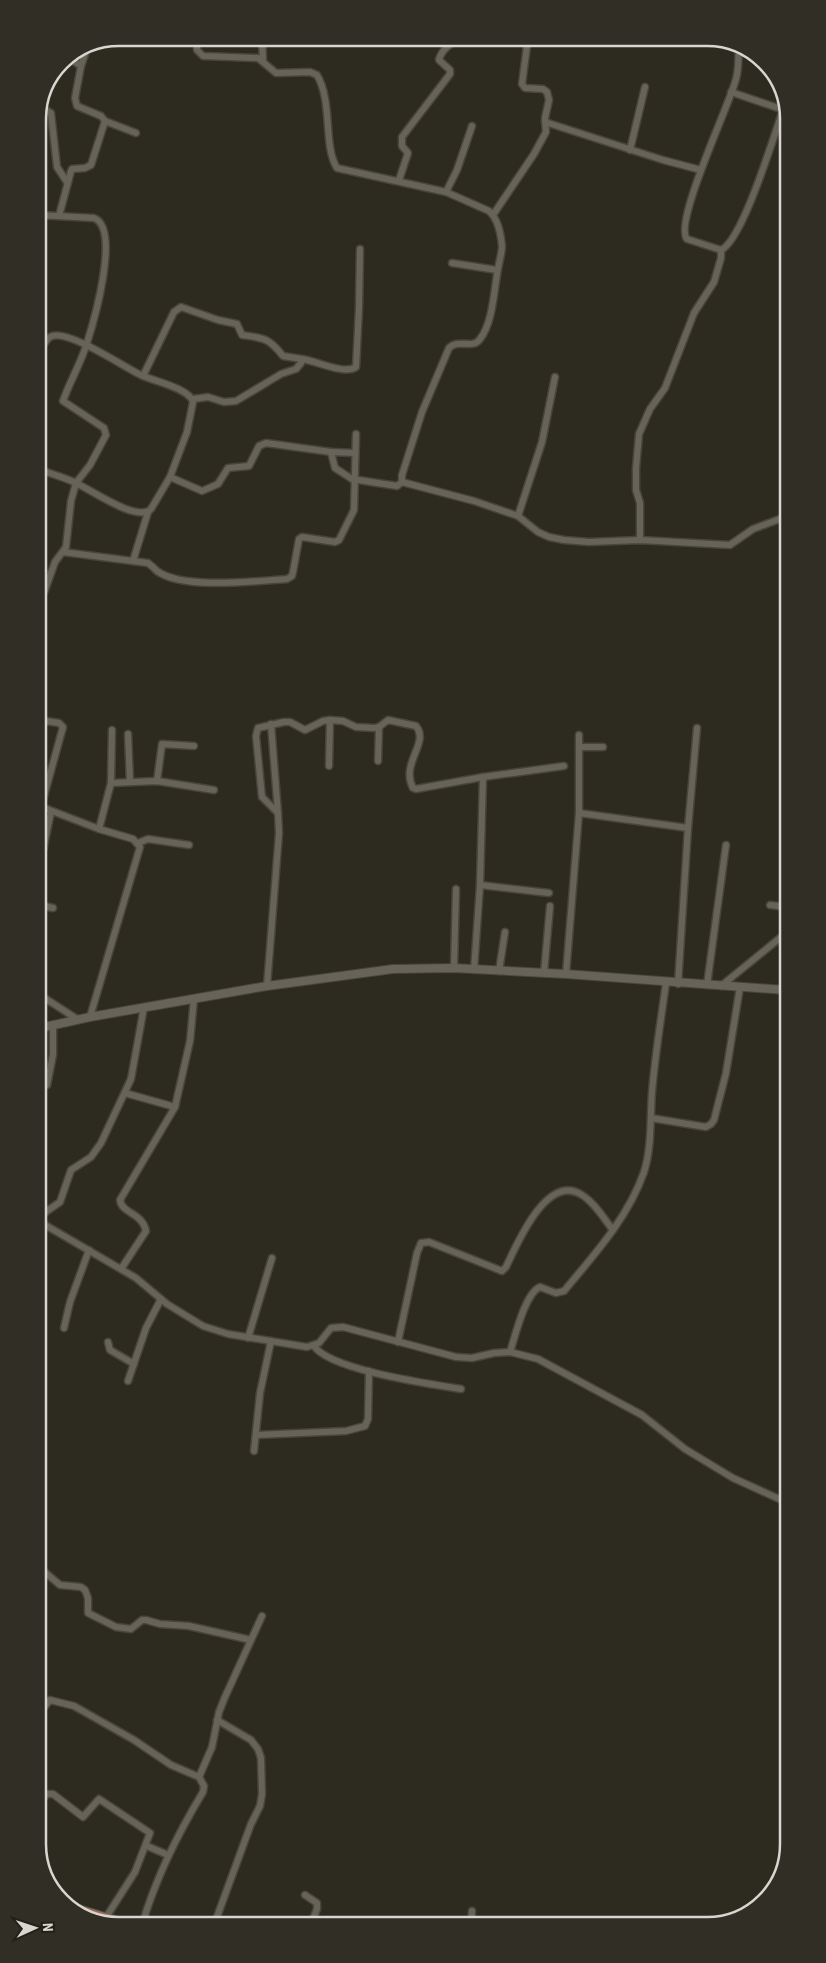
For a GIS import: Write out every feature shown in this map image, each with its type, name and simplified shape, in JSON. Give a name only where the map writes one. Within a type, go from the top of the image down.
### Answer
[{"type":"street","points":[[197,46],[199,54],[203,56],[252,57],[263,61],[270,69],[276,72],[310,72],[318,75],[326,104],[330,142],[337,168],[446,192],[489,211],[493,215],[502,247],[484,334],[478,342],[473,344],[456,343],[449,348],[422,412],[402,475],[402,482]]},
{"type":"street","points":[[262,46],[263,61]]},
{"type":"street","points":[[398,180],[408,153],[402,146],[402,137],[450,74],[450,70],[439,60],[449,46]]},
{"type":"street","points":[[493,215],[545,137],[545,122],[549,100],[546,92],[543,89],[525,88],[522,84],[527,46]]},
{"type":"street","points":[[721,250],[694,242],[684,236],[684,228],[688,208],[701,170],[736,78],[738,54]]},
{"type":"street","points":[[85,55],[75,102],[77,106],[136,133]]},
{"type":"street","points":[[75,62],[82,66]]},
{"type":"street","points":[[630,150],[646,87]]},
{"type":"street","points":[[731,92],[778,108]]},
{"type":"street","points":[[47,111],[51,113],[57,167],[67,182]]},
{"type":"street","points":[[59,216],[72,169],[85,168],[91,165],[105,120]]},
{"type":"street","points":[[721,250],[731,240],[754,192],[780,121]]},
{"type":"street","points":[[545,122],[630,150],[701,170]]},
{"type":"street","points":[[446,192],[454,179],[472,126]]},
{"type":"street","points":[[46,215],[94,218],[99,220],[103,225],[106,242],[104,272],[87,345],[63,401],[104,428],[106,435],[90,465],[76,483],[71,501],[67,541],[63,552],[55,562],[46,587]]},
{"type":"street","points":[[143,376],[174,312],[182,307],[218,320],[237,324],[244,336],[263,338],[274,344],[284,356],[343,370],[352,370],[356,367],[360,248]]},
{"type":"street","points":[[640,540],[640,503],[636,490],[636,468],[640,434],[650,410],[665,388],[694,313],[714,282],[721,258],[721,250]]},
{"type":"street","points":[[452,263],[497,270]]},
{"type":"street","points":[[46,341],[52,336],[63,336],[87,345],[143,376],[188,394],[193,399]]},
{"type":"street","points":[[193,399],[208,397],[224,402],[236,401],[281,374],[296,369],[302,359]]},
{"type":"street","points":[[518,516],[542,442],[555,377]]},
{"type":"street","points":[[133,561],[148,512],[170,477],[187,432],[193,399]]},
{"type":"street","points":[[63,552],[148,563],[158,571],[175,578],[204,582],[261,582],[287,579],[292,576],[299,538],[302,536],[335,542],[339,540],[353,515],[356,434]]},
{"type":"street","points":[[170,477],[202,491],[218,484],[228,468],[249,466],[253,455],[261,444],[266,443],[331,452],[355,453]]},
{"type":"street","points":[[331,452],[335,468],[345,476],[390,486],[397,486],[402,482]]},
{"type":"street","points":[[46,472],[76,483],[132,512],[148,512]]},
{"type":"street","points":[[402,482],[474,501],[518,516],[538,532],[556,539],[589,542],[640,540],[730,546],[753,529],[780,519]]},
{"type":"street","points":[[329,766],[330,720]]},
{"type":"street","points":[[278,813],[262,797],[256,736],[258,728],[271,724],[290,722],[305,730],[330,720],[344,721],[356,727],[380,728]]},
{"type":"street","points":[[378,761],[380,728],[388,720],[416,726],[419,730],[421,739],[410,763],[409,774],[413,788],[420,789],[483,777],[564,766]]},
{"type":"street","points":[[46,721],[59,723],[63,727],[46,785]]},
{"type":"street","points":[[267,986],[279,833],[271,724]]},
{"type":"street","points":[[678,984],[688,828],[697,728]]},
{"type":"street","points":[[99,829],[111,783],[112,730]]},
{"type":"street","points":[[128,734],[130,782]]},
{"type":"street","points":[[566,974],[579,813],[578,735]]},
{"type":"street","points":[[157,781],[162,744],[194,746]]},
{"type":"street","points":[[579,747],[604,747]]},
{"type":"street","points":[[474,970],[480,884],[483,777]]},
{"type":"street","points":[[111,783],[157,781],[214,790]]},
{"type":"street","points":[[46,809],[132,839],[138,843],[139,851],[90,1017]]},
{"type":"street","points":[[46,837],[52,812]]},
{"type":"street","points":[[579,813],[688,828]]},
{"type":"street","points":[[138,843],[148,839],[189,845]]},
{"type":"street","points":[[707,985],[726,845]]},
{"type":"street","points":[[480,884],[548,893]]},
{"type":"street","points":[[454,968],[456,889]]},
{"type":"street","points":[[770,905],[780,906]]},
{"type":"street","points":[[46,906],[52,908]]},
{"type":"street","points":[[544,973],[550,906]]},
{"type":"street","points":[[499,971],[505,932]]},
{"type":"street","points":[[721,986],[780,938]]},
{"type":"street","points":[[46,1027],[144,1007],[377,970],[454,968],[566,974],[665,985],[707,985],[780,990]]},
{"type":"street","points":[[510,1352],[526,1304],[533,1292],[540,1287],[556,1293],[564,1291],[613,1230],[635,1194],[645,1169],[665,985]]},
{"type":"street","points":[[650,1118],[706,1127],[714,1120],[726,1073],[740,987]]},
{"type":"street","points":[[121,1269],[146,1231],[141,1219],[124,1208],[120,1200],[175,1107],[190,1042],[194,999]]},
{"type":"street","points":[[46,1000],[77,1019]]},
{"type":"street","points":[[46,1212],[60,1202],[70,1170],[95,1153],[125,1093],[135,1061],[144,1007]]},
{"type":"street","points":[[47,1085],[53,1055],[53,1025]]},
{"type":"street","points":[[125,1093],[175,1107]]},
{"type":"street","points":[[398,1342],[417,1253],[421,1243],[428,1242],[502,1271],[538,1208],[550,1199],[567,1191],[583,1195],[613,1230]]},
{"type":"street","points":[[46,1226],[136,1278],[161,1299],[203,1326],[219,1332],[299,1347],[319,1344],[329,1330],[343,1327],[456,1358],[472,1358],[494,1353],[510,1352],[538,1359],[642,1415],[685,1449],[733,1478],[780,1499]]},
{"type":"street","points":[[64,1328],[70,1302],[88,1250]]},
{"type":"street","points":[[248,1338],[272,1258]]},
{"type":"street","points":[[128,1381],[146,1328],[161,1299]]},
{"type":"street","points":[[254,1451],[260,1392],[272,1341]]},
{"type":"street","points":[[108,1342],[110,1350],[134,1364]]},
{"type":"street","points":[[314,1346],[321,1354],[368,1371],[461,1389]]},
{"type":"street","points":[[256,1435],[346,1431],[365,1426],[368,1419],[368,1371]]},
{"type":"street","points":[[46,1573],[60,1585],[81,1587],[85,1590],[88,1598],[88,1613],[116,1627],[131,1629],[142,1620],[146,1620],[160,1624],[182,1624],[251,1640]]},
{"type":"street","points":[[199,1777],[212,1747],[217,1720],[225,1697],[262,1616]]},
{"type":"street","points":[[46,1705],[50,1700],[74,1706],[134,1740],[171,1765],[199,1777],[204,1786],[203,1792],[168,1855],[150,1896],[144,1917]]},
{"type":"street","points":[[217,1720],[251,1740],[258,1749],[261,1758],[262,1794],[260,1806],[251,1824],[217,1917]]},
{"type":"street","points":[[46,1796],[53,1794],[83,1817],[99,1799],[150,1834],[147,1846],[128,1885],[107,1915]]},
{"type":"street","points":[[147,1846],[168,1855]]},
{"type":"street","points":[[305,1895],[317,1903],[313,1917]]},
{"type":"street","points":[[472,1911],[472,1917]]}]
